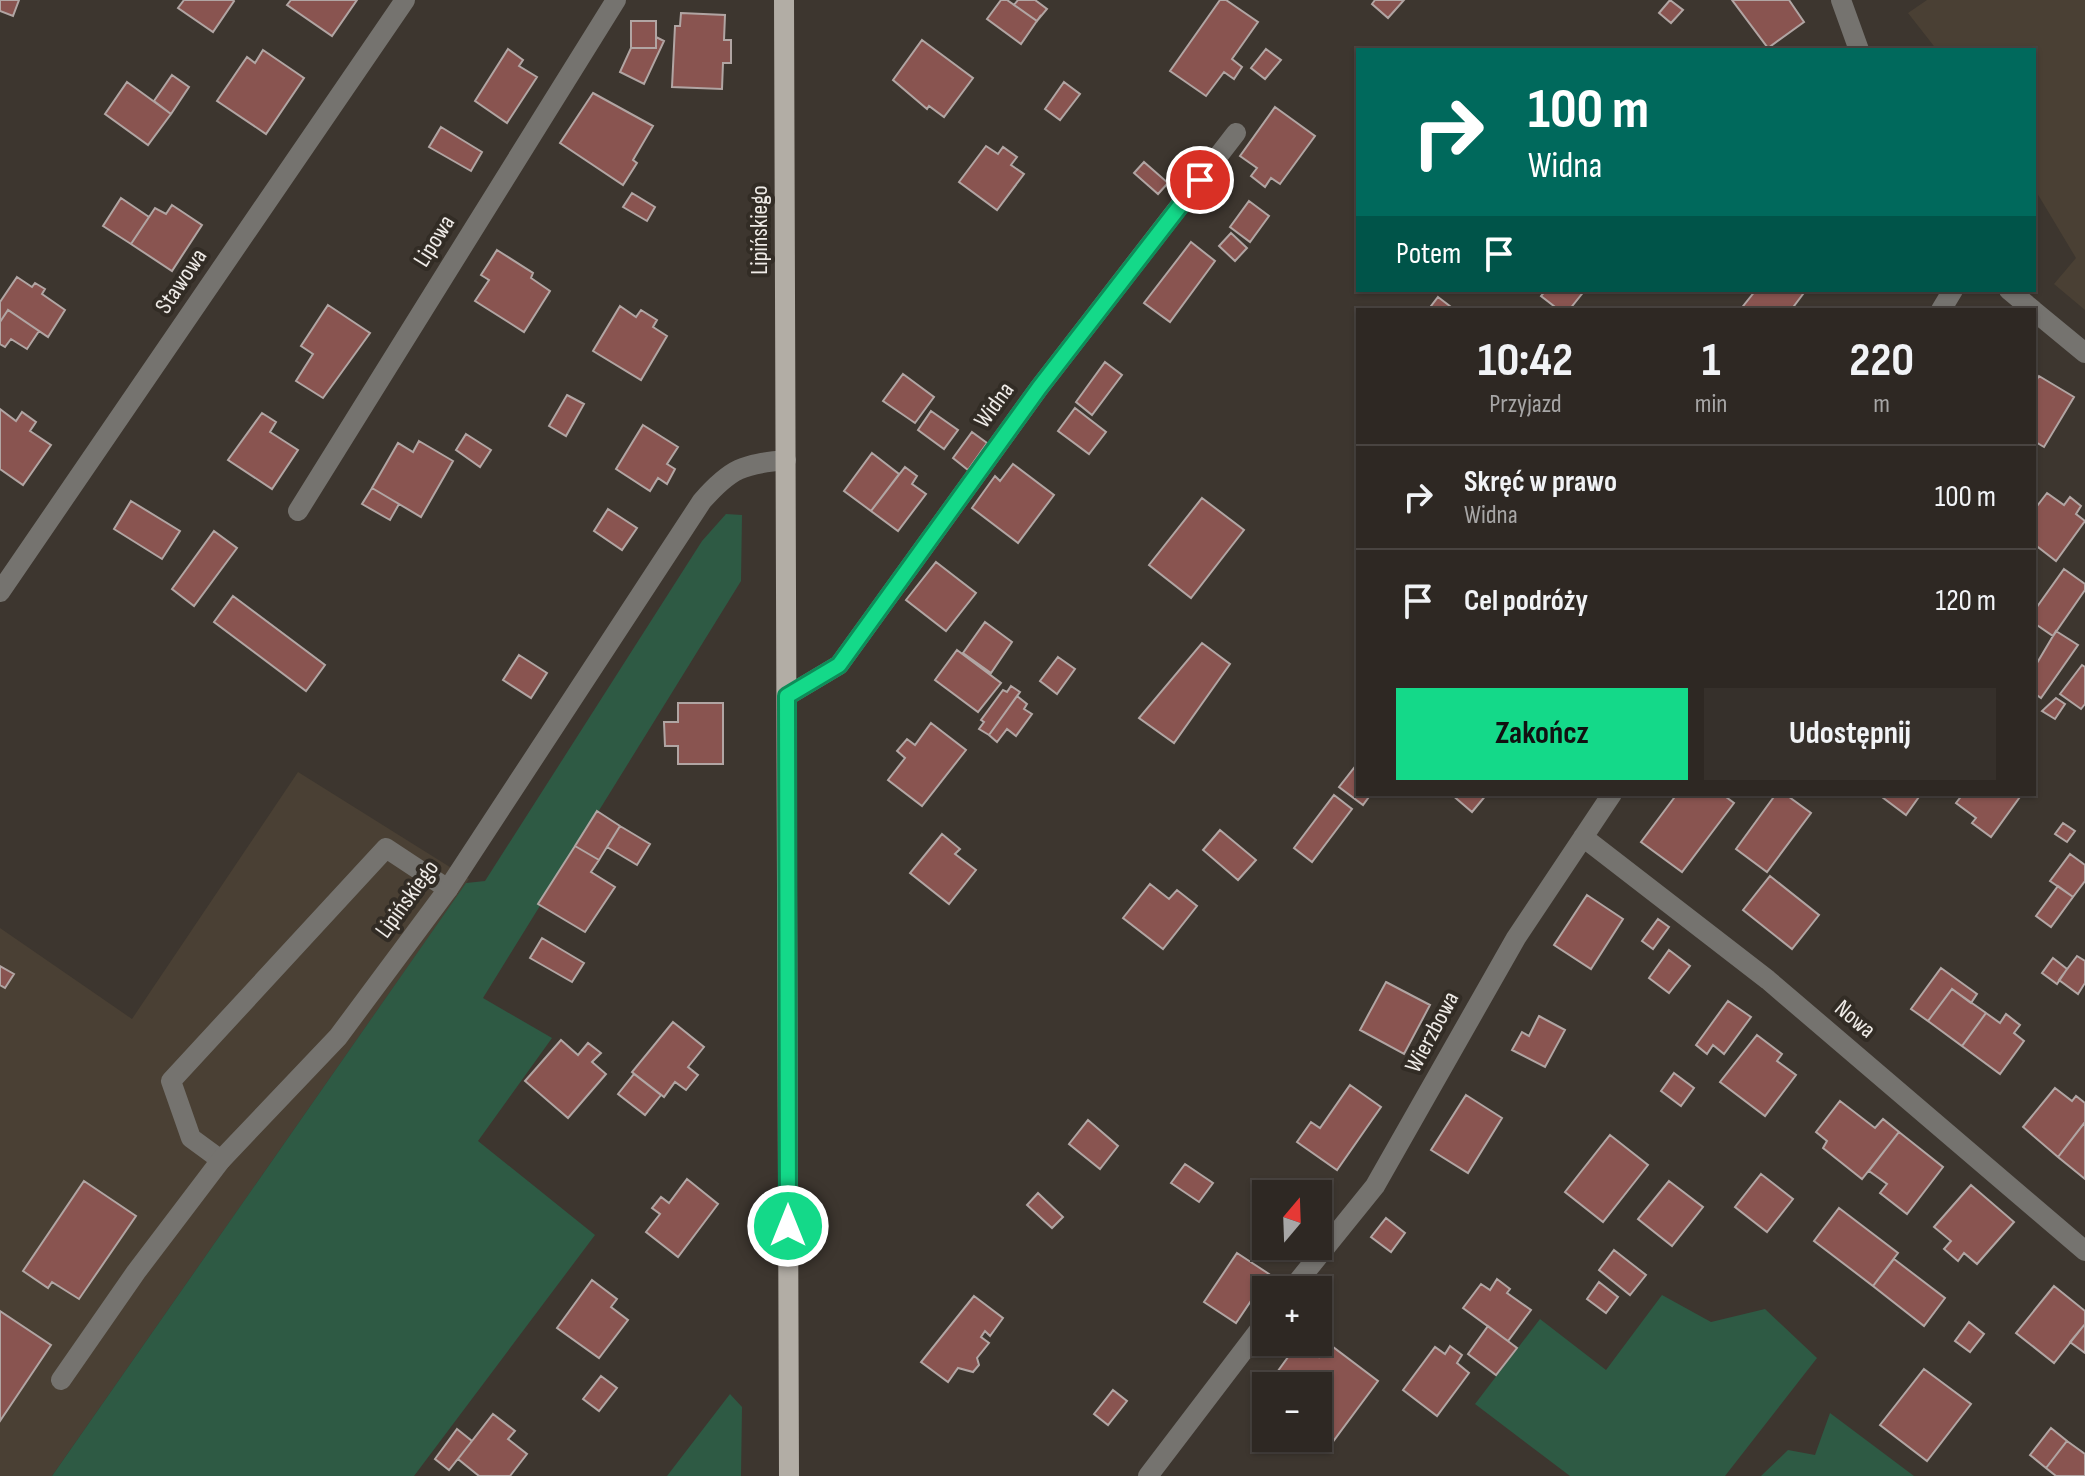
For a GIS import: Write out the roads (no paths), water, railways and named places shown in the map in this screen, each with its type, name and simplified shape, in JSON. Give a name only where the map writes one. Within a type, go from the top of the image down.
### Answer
[{"type":"main road","name":"Lipińskiego","points":[[784,0],[789,1476]]},
{"type":"street","name":"Stawowa","points":[[0,592],[405,0]]},
{"type":"street","name":"Lipowa","points":[[298,511],[616,0]]},
{"type":"street","points":[[1841,0],[1858,48]]},
{"type":"street","name":"Widna","points":[[787,696],[839,665],[1039,388],[1236,133]]},
{"type":"street","points":[[2012,292],[2032,308]]},
{"type":"street","points":[[2036,312],[2085,353]]},
{"type":"street","name":"Lipińskiego","points":[[61,1380],[136,1272],[221,1160],[338,1037],[448,889],[702,501],[722,479],[744,464],[786,460]]},
{"type":"street","name":"Wierzbowa","points":[[1302,1276],[1375,1186],[1408,1134],[1464,1024],[1611,796]]},
{"type":"street","name":"Nowa","points":[[1583,837],[1768,980],[2085,1251]]},
{"type":"street","points":[[221,1160],[191,1138],[171,1081],[386,848],[448,889]]},
{"type":"street","points":[[1148,1476],[1252,1339]]}]
